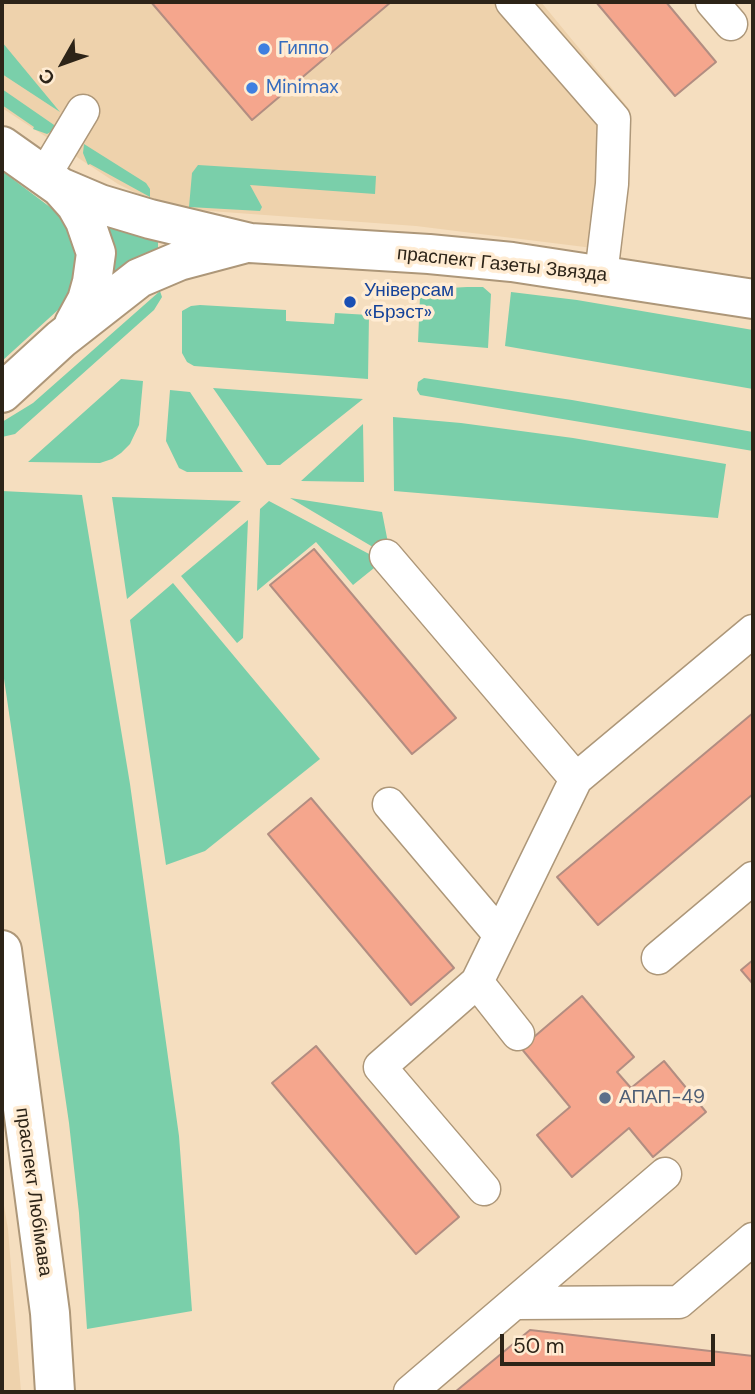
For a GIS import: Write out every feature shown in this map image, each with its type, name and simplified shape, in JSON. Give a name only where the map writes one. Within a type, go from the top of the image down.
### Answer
[{"type":"main road","name":"праспект Газеты Звязда","points":[[2,146],[52,181],[116,209],[250,243],[473,258],[753,299]]},
{"type":"main road","points":[[52,181],[71,198],[85,221],[96,253],[95,273],[87,300],[78,318],[61,339]]},
{"type":"main road","name":"праспект Газеты Звязда","points":[[2,393],[61,339],[145,275],[179,261],[250,243]]},
{"type":"main road","name":"праспект Любімава","points":[[2,950],[50,1313],[55,1392]]},
{"type":"lane","points":[[512,2],[614,119],[612,184],[601,275]]},
{"type":"lane","points":[[52,181],[83,111]]},
{"type":"lane","points":[[386,556],[576,779]]},
{"type":"lane","points":[[484,1189],[380,1067],[477,982],[576,779],[753,631]]},
{"type":"lane","points":[[389,804],[499,934]]},
{"type":"lane","points":[[658,958],[753,878]]},
{"type":"lane","points":[[477,982],[518,1034]]},
{"type":"lane","points":[[410,1392],[665,1174]]},
{"type":"lane","points":[[516,1303],[680,1302],[753,1239]]},
{"type":"shaded area","points":[[2,2],[541,2],[630,110],[617,251],[416,226],[176,208],[148,199],[118,184],[2,108]]},
{"type":"shaded area","points":[[2,1194],[8,1229],[21,1392],[2,1392]]},
{"type":"green space","points":[[2,42],[60,112],[2,74]]},
{"type":"green space","points":[[2,89],[57,127],[56,129],[47,134],[33,129],[34,127],[2,105]]},
{"type":"green space","points":[[84,144],[146,183],[150,189],[150,197],[88,165],[83,153]]},
{"type":"green space","points":[[198,165],[376,176],[375,194],[250,185],[262,207],[260,211],[189,207],[192,173]]},
{"type":"green space","points":[[2,171],[58,213],[79,244],[70,299],[2,361]]},
{"type":"green space","points":[[100,224],[158,236],[158,255],[109,284]]},
{"type":"green space","points":[[483,287],[491,294],[488,348],[418,342],[420,296],[430,289]]},
{"type":"green space","points":[[160,291],[162,297],[154,310],[15,434],[2,437],[2,422],[33,403]]},
{"type":"green space","points":[[511,292],[577,300],[753,330],[753,389],[505,346]]},
{"type":"green space","points":[[200,305],[286,310],[286,321],[334,324],[335,313],[369,315],[368,379],[194,366],[187,362],[182,353],[182,311]]},
{"type":"green space","points":[[424,378],[572,400],[753,432],[753,451],[420,395],[417,390],[418,382]]},
{"type":"green space","points":[[121,379],[143,381],[139,425],[130,444],[121,453],[100,463],[28,462]]},
{"type":"green space","points":[[213,388],[363,399],[280,465],[267,465]]},
{"type":"green space","points":[[170,390],[190,392],[243,472],[187,472],[179,468],[166,441]]},
{"type":"green space","points":[[393,417],[573,438],[726,464],[718,518],[394,491]]},
{"type":"green space","points":[[363,424],[364,482],[301,481]]},
{"type":"green space","points":[[2,491],[82,495],[130,784],[179,1136],[192,1311],[87,1329],[79,1213],[69,1123],[2,665]]},
{"type":"green space","points":[[112,497],[241,501],[127,599]]},
{"type":"green space","points":[[290,498],[382,512],[389,548],[383,553]]},
{"type":"green space","points":[[269,501],[371,555],[379,564],[353,585],[316,542],[257,591],[260,509]]},
{"type":"green space","points":[[248,520],[243,638],[237,643],[181,576]]},
{"type":"green space","points":[[173,583],[320,759],[205,851],[166,865],[130,620]]},
{"type":"building","name":"Гиппо","points":[[151,2],[391,2],[252,120]]},
{"type":"building","points":[[596,2],[666,2],[716,62],[675,96]]},
{"type":"building","points":[[314,549],[456,718],[412,754],[270,585]]},
{"type":"building","points":[[753,713],[753,794],[598,925],[557,877]]},
{"type":"building","points":[[311,798],[454,968],[411,1005],[268,834]]},
{"type":"building","points":[[753,960],[753,984],[741,970]]},
{"type":"building","points":[[582,996],[634,1057],[617,1072],[631,1088],[664,1061],[706,1112],[653,1157],[629,1128],[572,1177],[537,1135],[570,1107],[521,1048]]},
{"type":"building","points":[[316,1046],[459,1217],[416,1254],[272,1083]]},
{"type":"building","points":[[530,1330],[753,1356],[753,1392],[455,1392]]},
{"type":"place","name":"Гиппо","points":[[264,49]]},
{"type":"place","name":"Minimax","points":[[252,88]]},
{"type":"place","name":"Універсам «Брэст»","points":[[350,302]]},
{"type":"place","name":"АПАП-49","points":[[605,1098]]}]
